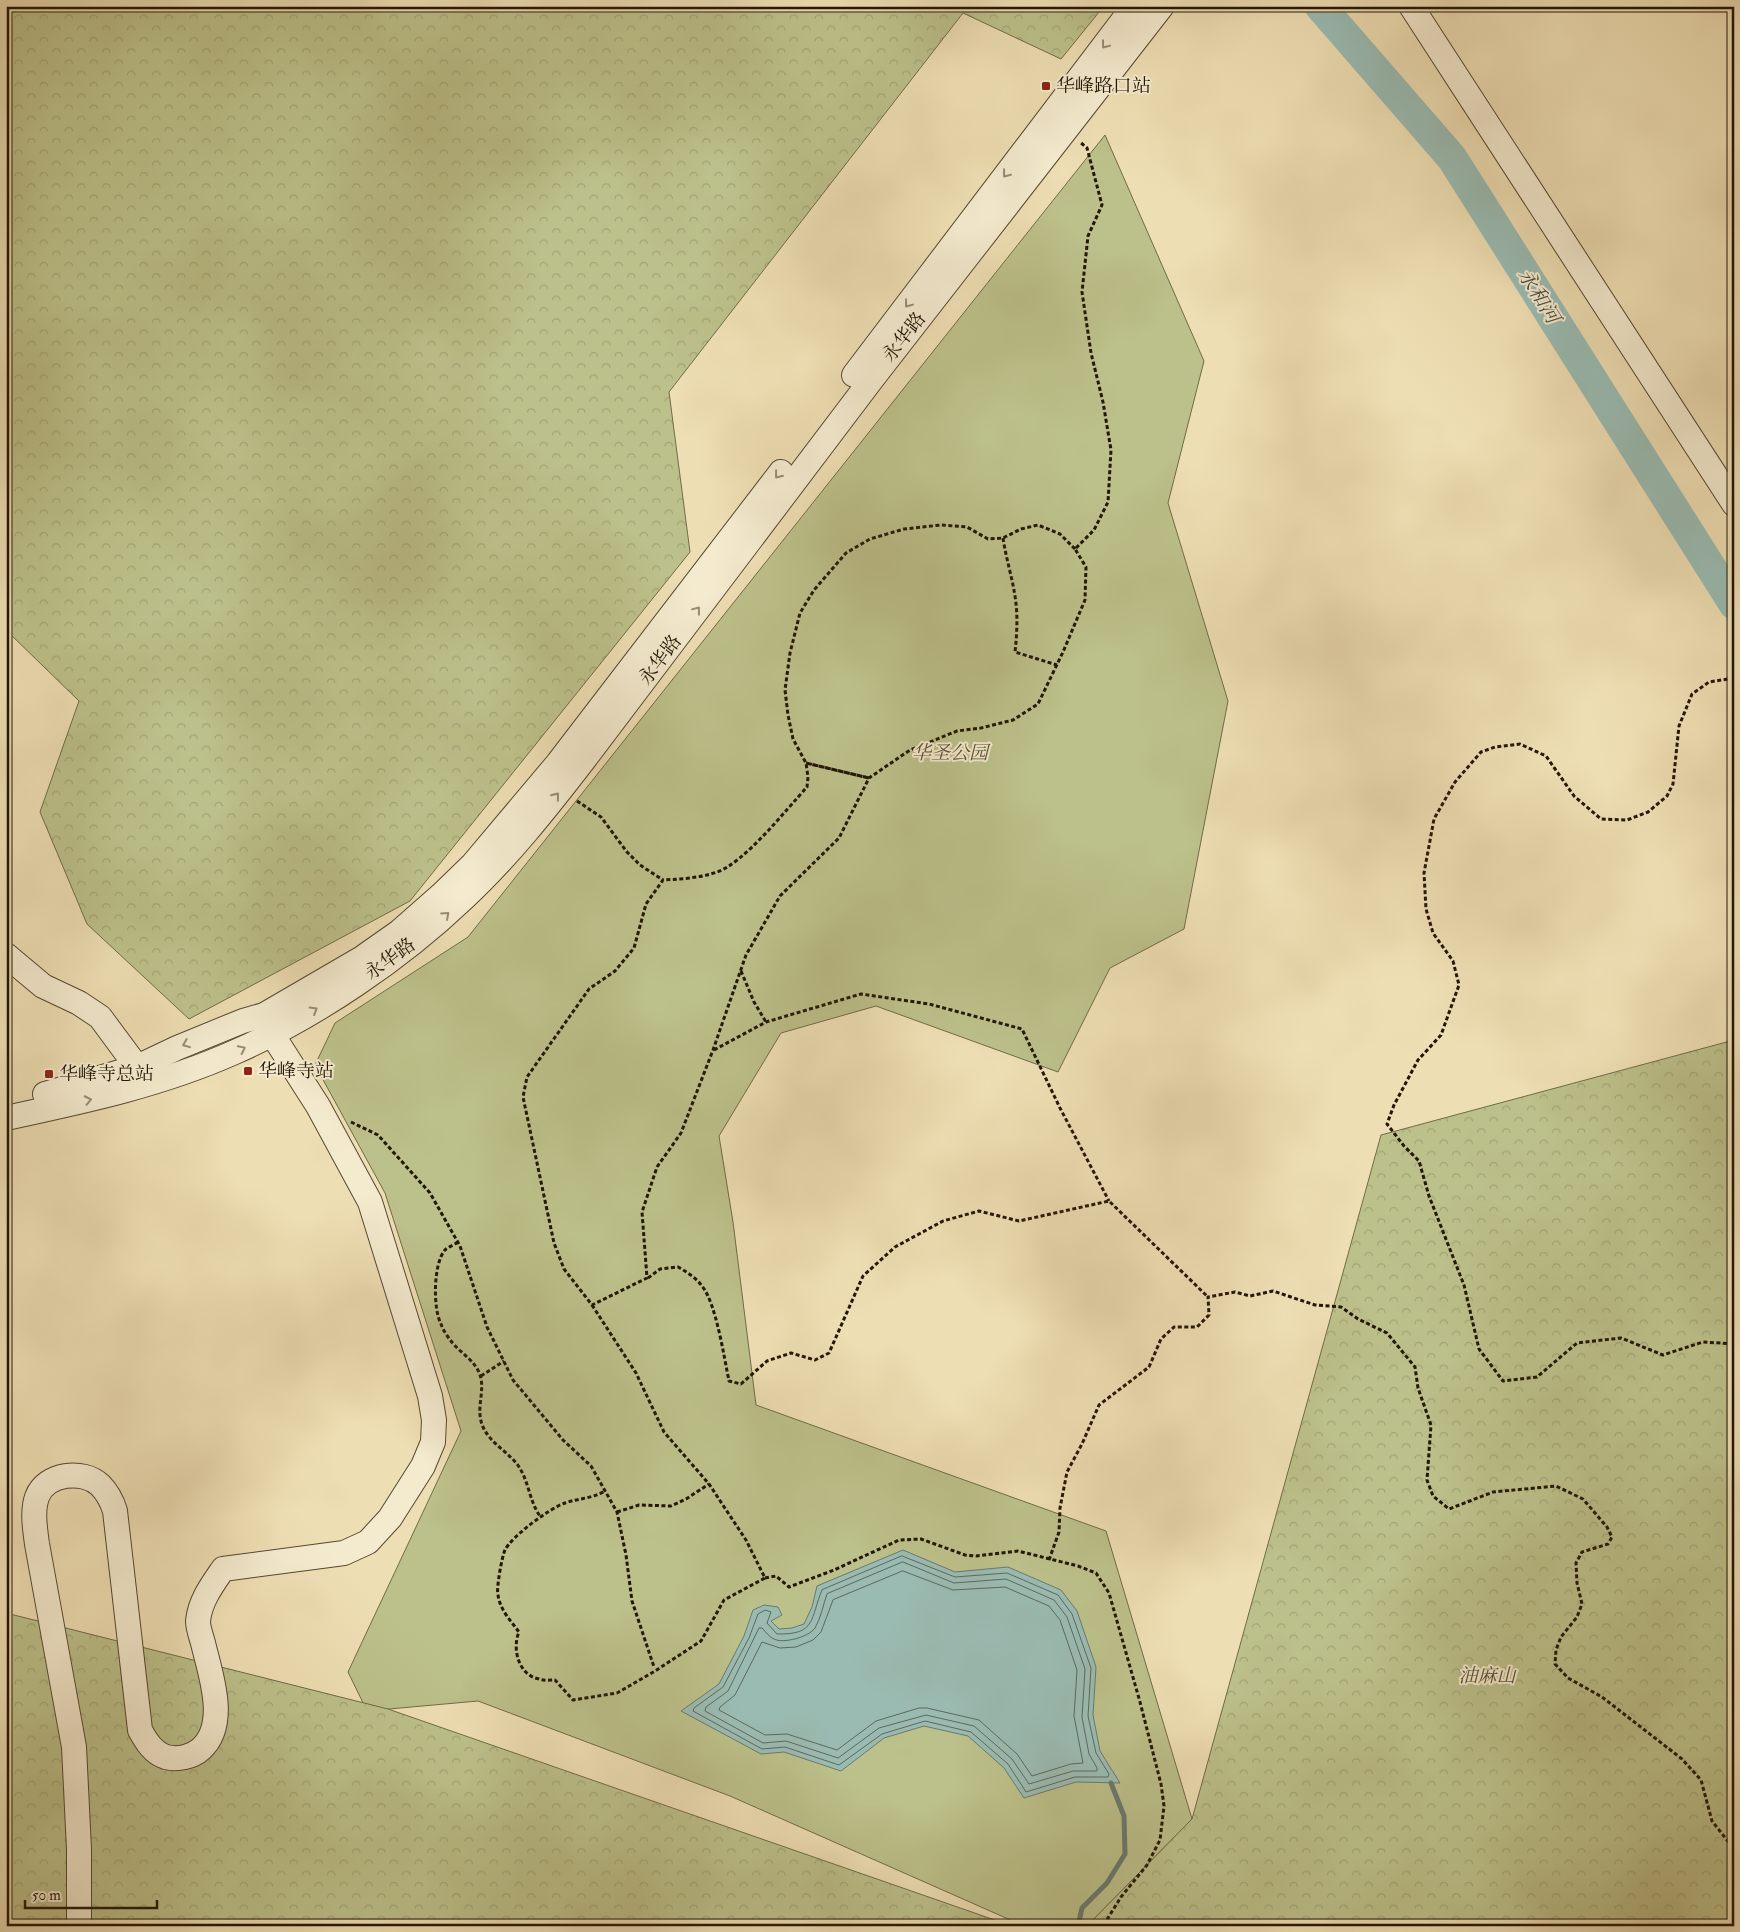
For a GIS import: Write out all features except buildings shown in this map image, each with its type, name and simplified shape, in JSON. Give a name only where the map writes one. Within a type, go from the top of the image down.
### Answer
[{"type":"street","name":"永华路","points":[[6,1118],[106,1096],[154,1082],[235,1052],[268,1025],[399,932],[441,896],[473,864],[558,763],[1134,6]]},
{"type":"street","name":"永华路","points":[[6,1101],[52,1093],[137,1067],[242,1021],[268,1025],[314,1010],[401,952],[466,897],[538,818],[560,790],[872,379],[1162,6]]},
{"type":"street","points":[[1411,6],[1734,504]]},
{"type":"street","points":[[6,955],[43,986],[80,1003],[100,1017],[137,1067]]},
{"type":"street","points":[[78,1926],[79,1850],[74,1747],[37,1544],[34,1520],[37,1496],[46,1485],[57,1477],[71,1475],[87,1478],[99,1483],[110,1496],[115,1511],[140,1730],[154,1751],[165,1756],[180,1758],[196,1754],[208,1743],[214,1726],[216,1707],[198,1622],[207,1593],[223,1569],[344,1553],[368,1542],[390,1518],[423,1466],[433,1442],[434,1420],[430,1396],[370,1202],[318,1106],[268,1025]]},
{"type":"path","points":[[1064,132],[1087,148],[1102,205],[1088,236],[1082,292],[1090,353],[1103,402],[1111,450],[1108,502],[1094,530],[1075,549]]},
{"type":"path","points":[[560,790],[601,817],[627,852],[640,865],[664,880],[694,878],[718,872],[738,859],[806,787],[808,777],[806,763],[793,738],[785,690],[790,653],[800,613],[814,590],[846,553],[870,539],[904,529],[941,525],[967,527],[988,539],[1004,538],[1021,529],[1038,525],[1060,534],[1075,549],[1086,567],[1085,600],[1038,704],[1013,720],[981,728],[957,731],[910,750],[869,778],[839,838],[780,896],[746,955],[713,1050],[681,1133],[657,1167],[642,1212],[647,1278]]},
{"type":"path","points":[[1004,538],[1007,563],[1015,597],[1016,652],[1057,665]]},
{"type":"path","points":[[1734,678],[1709,682],[1692,694],[1679,726],[1673,784],[1666,796],[1648,812],[1627,820],[1601,819],[1574,796],[1546,756],[1520,744],[1495,747],[1481,752],[1455,782],[1434,818],[1424,873],[1426,909],[1433,933],[1454,961],[1459,985],[1441,1035],[1418,1060],[1394,1105],[1387,1124],[1404,1146],[1419,1161],[1429,1196],[1464,1285],[1479,1349],[1503,1380],[1537,1377],[1577,1343],[1621,1338],[1663,1355],[1703,1342],[1734,1344]]},
{"type":"path","points":[[806,763],[869,778]]},
{"type":"path","points":[[664,880],[646,904],[634,948],[615,971],[588,989],[527,1077],[523,1097],[554,1243],[564,1269],[592,1305],[636,1373],[664,1432],[709,1484],[746,1540],[765,1578]]},
{"type":"path","points":[[741,971],[754,1002],[766,1022]]},
{"type":"path","points":[[713,1050],[766,1022],[861,994],[929,1004],[1022,1029],[1060,1108],[1109,1201],[1208,1297],[1209,1315],[1197,1327],[1174,1327],[1161,1339],[1149,1367],[1100,1405],[1068,1472],[1060,1508],[1059,1532],[1049,1560]]},
{"type":"path","points":[[318,1106],[378,1134],[430,1193],[458,1242],[487,1327],[513,1380],[563,1440],[591,1466],[617,1512],[626,1555],[632,1601],[654,1667]]},
{"type":"path","points":[[592,1305],[647,1278],[660,1269],[678,1267],[693,1276],[703,1287],[711,1301],[729,1381],[741,1384],[767,1361],[791,1353],[815,1360],[829,1354],[863,1276],[895,1247],[943,1221],[979,1211],[1019,1221],[1109,1201]]},
{"type":"path","points":[[458,1242],[446,1249],[440,1258],[436,1280],[436,1303],[440,1323],[456,1347],[474,1364],[480,1376],[482,1387],[480,1419],[485,1432],[517,1464],[529,1490],[534,1508],[540,1516]]},
{"type":"path","points":[[1208,1297],[1235,1292],[1250,1296],[1273,1291],[1315,1305],[1341,1307],[1358,1319],[1387,1333],[1415,1367],[1418,1388],[1431,1425],[1427,1480],[1434,1496],[1449,1509],[1493,1492],[1556,1486],[1583,1499],[1607,1526],[1612,1537],[1608,1544],[1582,1552],[1576,1563],[1577,1583],[1582,1604],[1577,1617],[1560,1637],[1556,1650],[1555,1664],[1568,1678],[1602,1697],[1682,1759],[1702,1780],[1712,1821],[1734,1849]]},
{"type":"path","points":[[480,1376],[504,1362]]},
{"type":"path","points":[[617,1512],[639,1505],[671,1506],[686,1500],[709,1484]]},
{"type":"path","points":[[606,1492],[594,1498],[565,1503],[540,1516],[511,1542],[504,1551],[497,1595],[505,1613],[519,1632],[515,1641],[516,1656],[525,1671],[538,1680],[555,1680],[573,1700],[617,1693],[655,1671],[701,1641],[724,1600],[765,1578],[776,1576],[789,1587],[834,1570],[899,1540],[921,1539],[965,1555],[976,1556],[1018,1551],[1078,1566],[1096,1573],[1109,1593],[1140,1702],[1161,1784],[1164,1806],[1160,1840],[1147,1865],[1121,1896],[1103,1926]]},
{"type":"green space","points":[[6,6],[1104,6],[1061,59],[963,13],[669,392],[690,552],[410,901],[189,1019],[87,924],[40,812],[79,701],[6,630]]},
{"type":"green space","name":"华圣公园","points":[[1105,135],[1204,361],[1168,503],[1228,701],[1184,929],[1110,968],[1058,1072],[876,1006],[781,1033],[719,1136],[733,1222],[756,1405],[1106,1531],[1192,1819],[1087,1926],[1024,1926],[730,1796],[478,1701],[367,1711],[348,1672],[461,1431],[385,1193],[315,1065],[335,1023],[468,937]]},
{"type":"green space","name":"油麻山","points":[[1734,1040],[1734,1926],[1087,1926],[1192,1819],[1381,1135]]},
{"type":"green space","points":[[6,1613],[388,1709],[1012,1926],[6,1926]]},
{"type":"water","points":[[903,1550],[955,1572],[1008,1567],[1061,1590],[1077,1611],[1096,1667],[1093,1715],[1100,1751],[1120,1783],[1076,1782],[1024,1798],[1004,1768],[968,1736],[924,1726],[884,1738],[841,1771],[784,1752],[761,1754],[681,1711],[719,1684],[744,1636],[753,1610],[764,1605],[778,1607],[782,1615],[771,1621],[779,1629],[792,1628],[804,1624],[812,1607],[817,1586]]},
{"type":"waterway","name":"永和河","points":[[1320,6],[1452,158],[1734,604]]},
{"type":"waterway","points":[[1078,1926],[1082,1908],[1107,1883],[1125,1854],[1124,1816],[1111,1783]]},
{"type":"place","name":"华峰路口站","points":[[1046,86]]},
{"type":"place","name":"华峰寺站","points":[[248,1071]]},
{"type":"place","name":"华峰寺总站","points":[[49,1074]]}]
